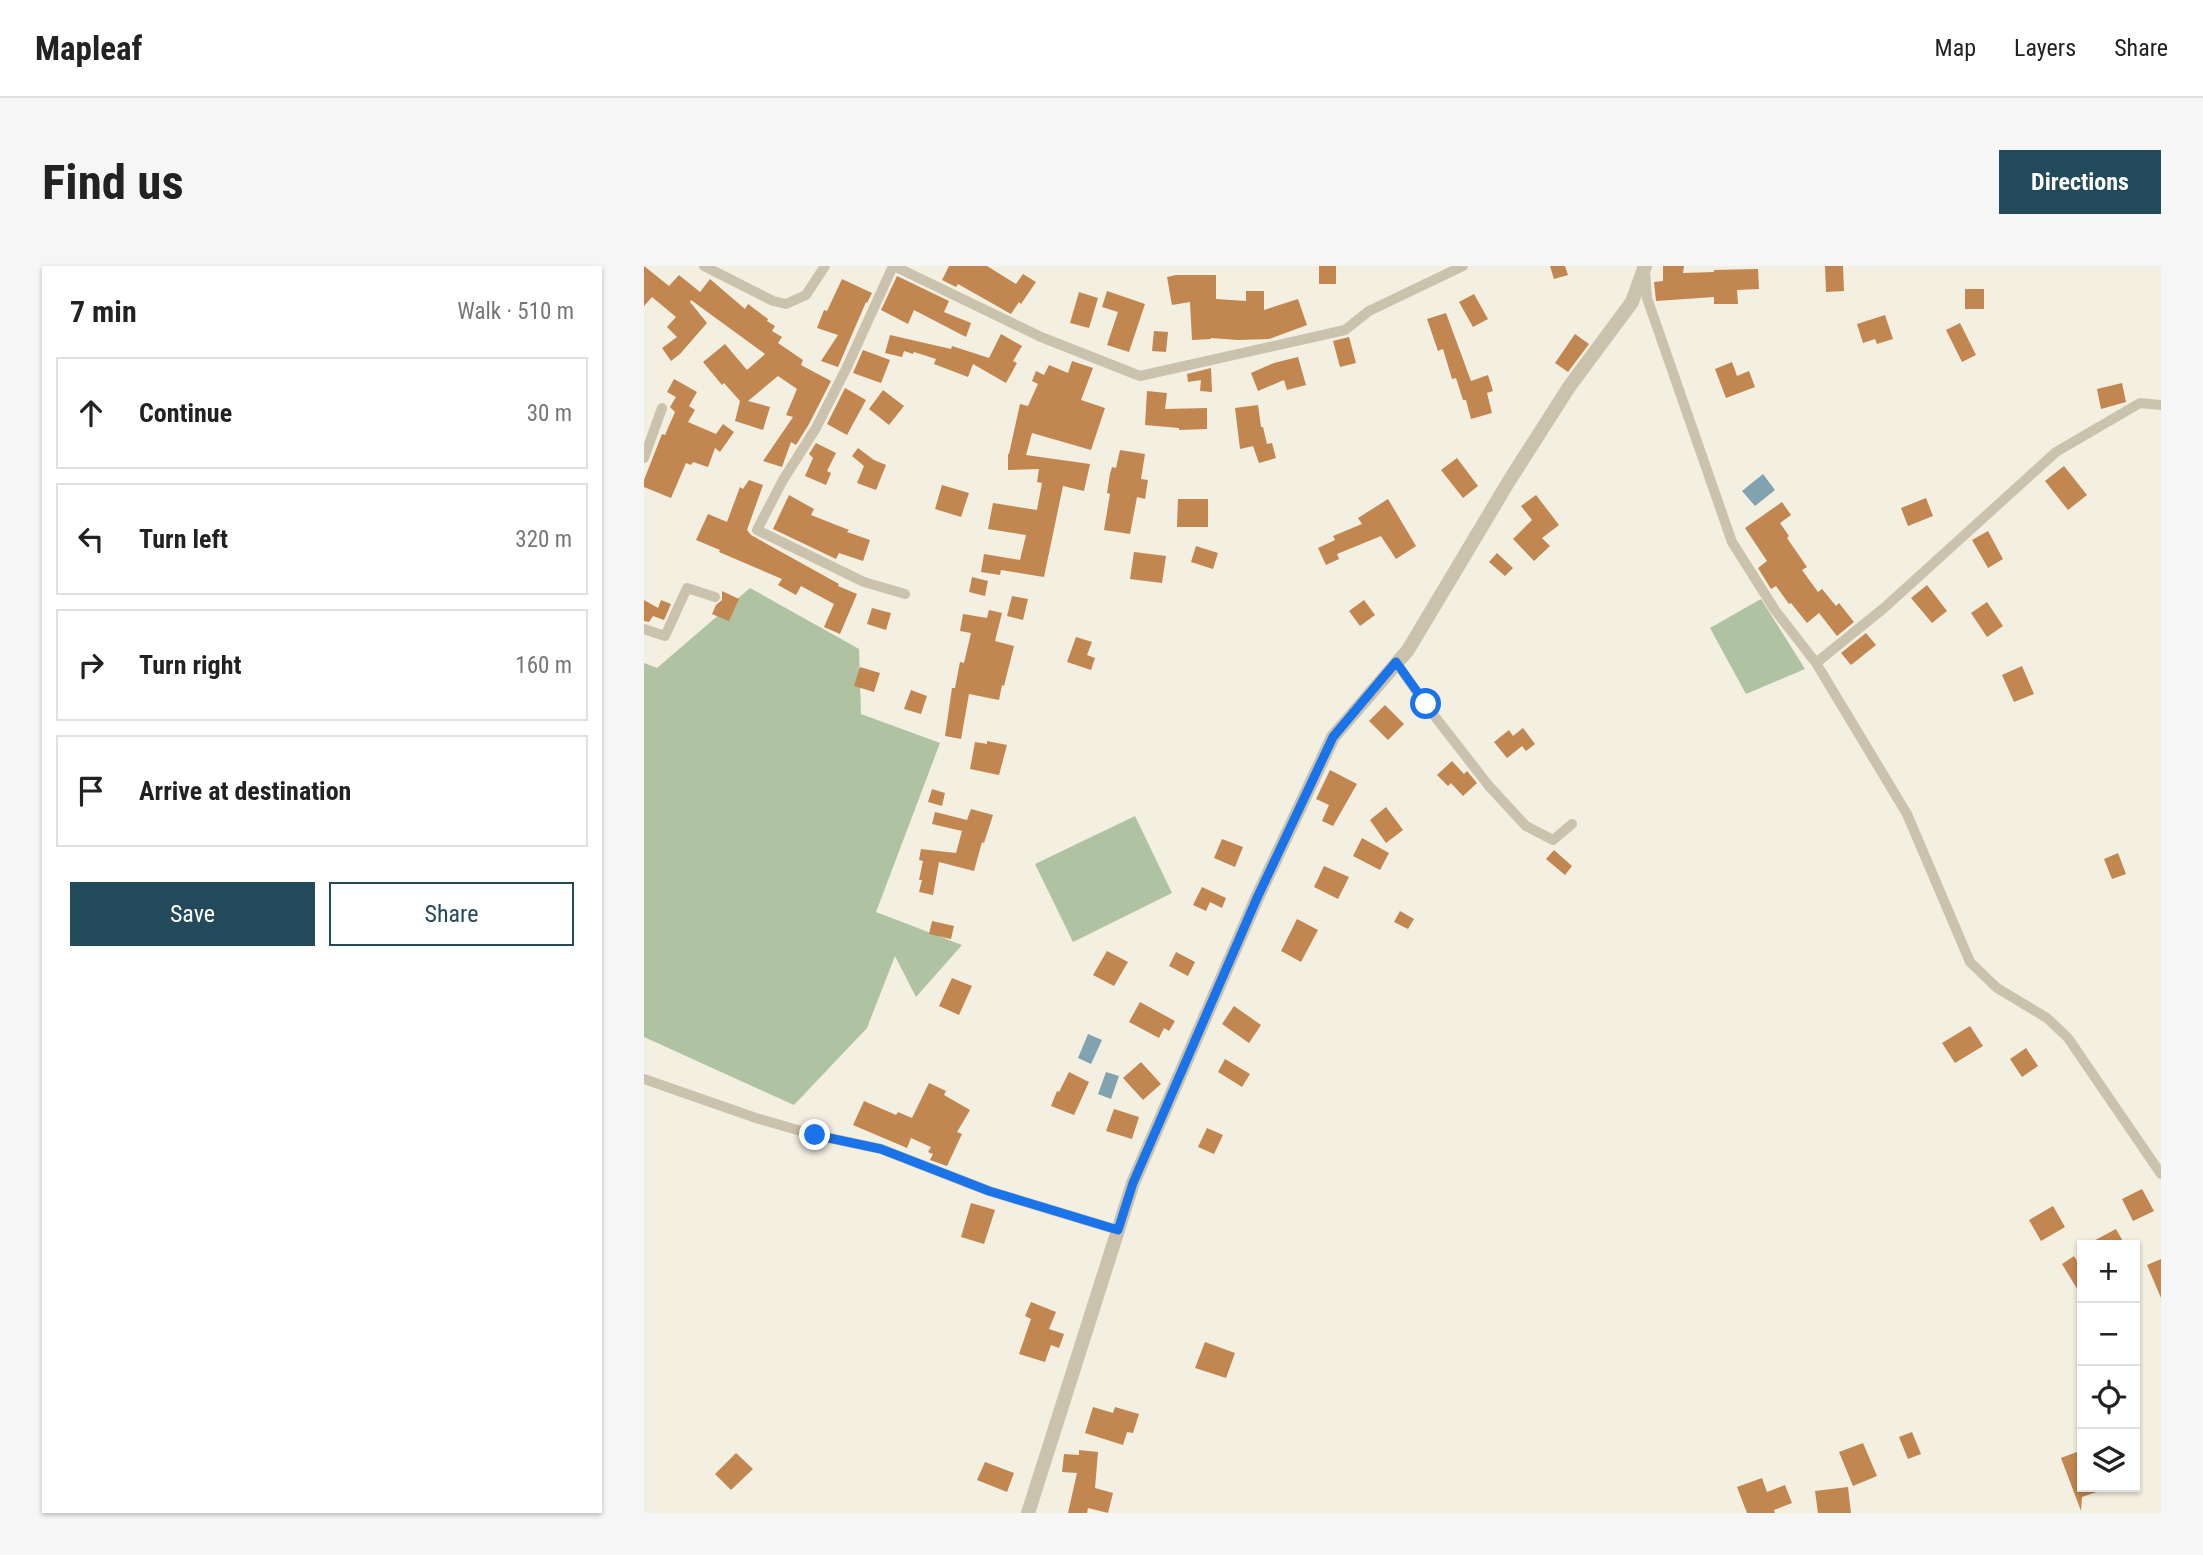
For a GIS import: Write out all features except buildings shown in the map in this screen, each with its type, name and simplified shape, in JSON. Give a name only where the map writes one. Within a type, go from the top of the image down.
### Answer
[{"type":"street","points":[[704,266],[773,301],[786,304],[806,295],[825,266]]},
{"type":"street","points":[[905,594],[864,582],[757,530],[848,367],[893,266],[1041,337],[1140,376],[1345,330],[1369,312],[1463,266]]},
{"type":"street","points":[[1028,1513],[1133,1183],[1257,898],[1333,737],[1408,650],[1569,387],[1632,302],[1645,266]]},
{"type":"street","points":[[1645,266],[1647,298],[1732,542],[1775,610],[1816,663],[1907,814],[1970,962],[1997,988],[2047,1018],[2068,1038],[2161,1174]]},
{"type":"street","points":[[1816,663],[1884,608],[2056,452],[2140,404],[2161,405]]},
{"type":"street","points":[[644,458],[662,408]]},
{"type":"street","points":[[644,629],[665,636],[687,588],[715,597]]},
{"type":"street","points":[[1396,662],[1489,786],[1526,826],[1553,840],[1572,824]]},
{"type":"street","points":[[644,1079],[756,1118],[815,1135],[881,1149],[989,1191],[1118,1230]]},
{"type":"green space","points":[[750,588],[859,649],[861,714],[940,743],[876,912],[962,945],[916,997],[895,956],[867,1028],[794,1105],[644,1037],[644,663],[657,668]]},
{"type":"green space","points":[[1761,599],[1805,669],[1746,694],[1710,628]]},
{"type":"green space","points":[[1135,816],[1172,893],[1073,942],[1035,864]]},
{"type":"water","points":[[1763,474],[1775,490],[1755,506],[1742,491]]},
{"type":"water","points":[[1088,1034],[1102,1040],[1091,1064],[1078,1058]]},
{"type":"water","points":[[1106,1072],[1119,1076],[1111,1099],[1098,1094]]},
{"type":"route","points":[[815,1135],[881,1149],[989,1191],[1118,1230],[1133,1183],[1257,898],[1333,737],[1396,662],[1426,704]]}]
